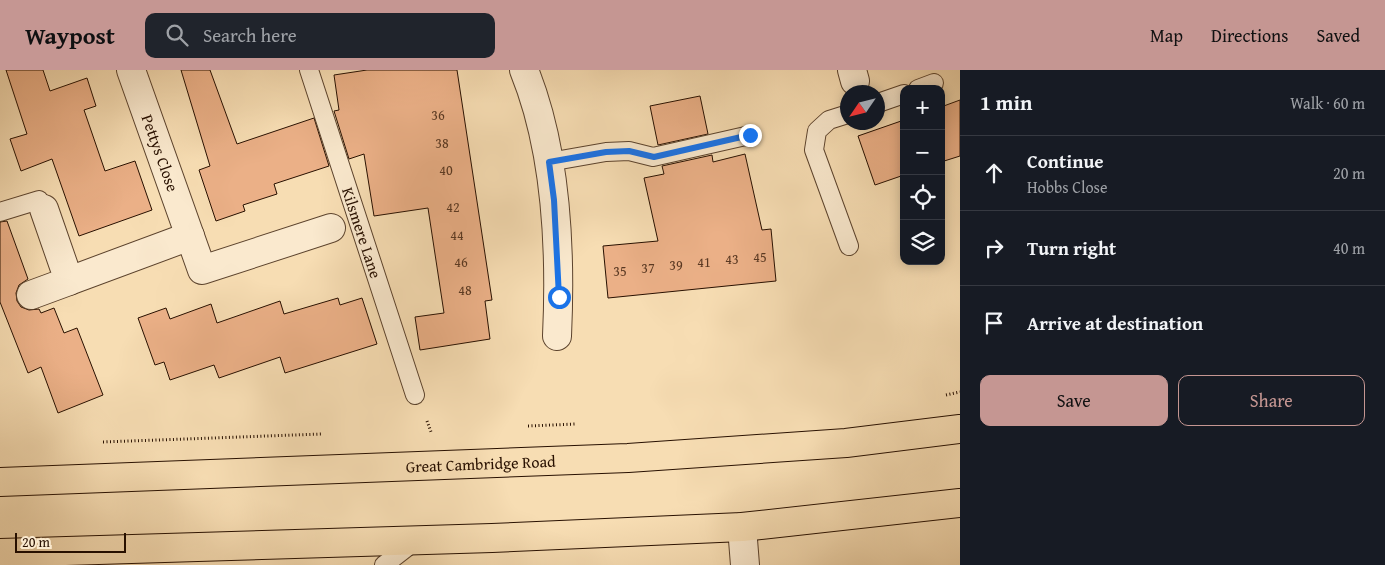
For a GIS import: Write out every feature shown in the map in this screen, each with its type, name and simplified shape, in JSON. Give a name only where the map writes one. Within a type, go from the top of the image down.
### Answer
[{"type":"highway","name":"Great Cambridge Road","points":[[0,482],[628,458],[846,443],[960,429]]},
{"type":"highway","points":[[0,552],[156,557],[416,540],[742,527],[960,503]]},
{"type":"street","name":"Pettys Close","points":[[131,70],[202,270],[331,228]]},
{"type":"street","points":[[524,70],[532,91],[549,162],[554,200],[559,297],[557,336]]},
{"type":"street","points":[[44,209],[69,281]]},
{"type":"street","points":[[31,295],[190,236]]},
{"type":"street","points":[[742,527],[745,565]]},
{"type":"lane","name":"Kilsmere Lane","points":[[309,70],[415,395]]},
{"type":"lane","points":[[885,101],[900,95]]},
{"type":"lane","points":[[840,117],[829,120],[818,131],[814,150],[849,246]]},
{"type":"lane","points":[[549,162],[606,152],[629,151],[654,157],[750,135]]},
{"type":"lane","points":[[0,212],[39,200],[44,209]]},
{"type":"lane","points":[[384,565],[416,540]]},
{"type":"path","points":[[943,395],[960,392]]},
{"type":"path","points":[[527,426],[585,424]]},
{"type":"path","points":[[422,432],[431,432]]},
{"type":"path","points":[[99,442],[326,434]]},
{"type":"building","points":[[6,70],[43,70],[50,91],[87,78],[96,106],[84,110],[105,171],[135,161],[152,210],[79,236],[52,159],[21,171],[10,139],[27,134]]},
{"type":"building","points":[[181,70],[210,70],[237,144],[314,118],[329,166],[274,184],[277,194],[243,205],[245,211],[216,221],[199,170],[210,166]]},
{"type":"building","points":[[367,70],[457,70],[492,300],[485,301],[490,339],[420,350],[415,317],[444,313],[428,208],[374,216],[364,154],[349,159],[334,111],[339,110],[334,75]]},
{"type":"building","points":[[700,96],[708,134],[658,145],[650,106]]},
{"type":"building","points":[[960,100],[960,156],[945,161],[945,130],[945,106]]},
{"type":"building","points":[[900,121],[900,176],[875,185],[858,136],[875,130],[885,130],[885,127]]},
{"type":"building","points":[[745,154],[762,230],[771,229],[776,281],[608,298],[603,246],[658,241],[644,178],[664,174],[662,166],[712,155],[713,162]]},
{"type":"building","points":[[7,221],[28,279],[19,285],[16,293],[17,301],[21,307],[29,310],[39,309],[41,313],[54,308],[64,333],[77,328],[103,395],[58,413],[41,367],[28,373],[0,302],[0,222]]},
{"type":"building","points":[[338,298],[340,305],[362,298],[377,344],[285,373],[280,357],[219,378],[214,365],[170,380],[164,362],[155,365],[138,318],[166,308],[170,319],[211,304],[217,323],[280,301],[284,314]]},
{"type":"route","points":[[559,297],[554,200],[549,162],[606,152],[629,151],[654,157],[750,135]]}]
